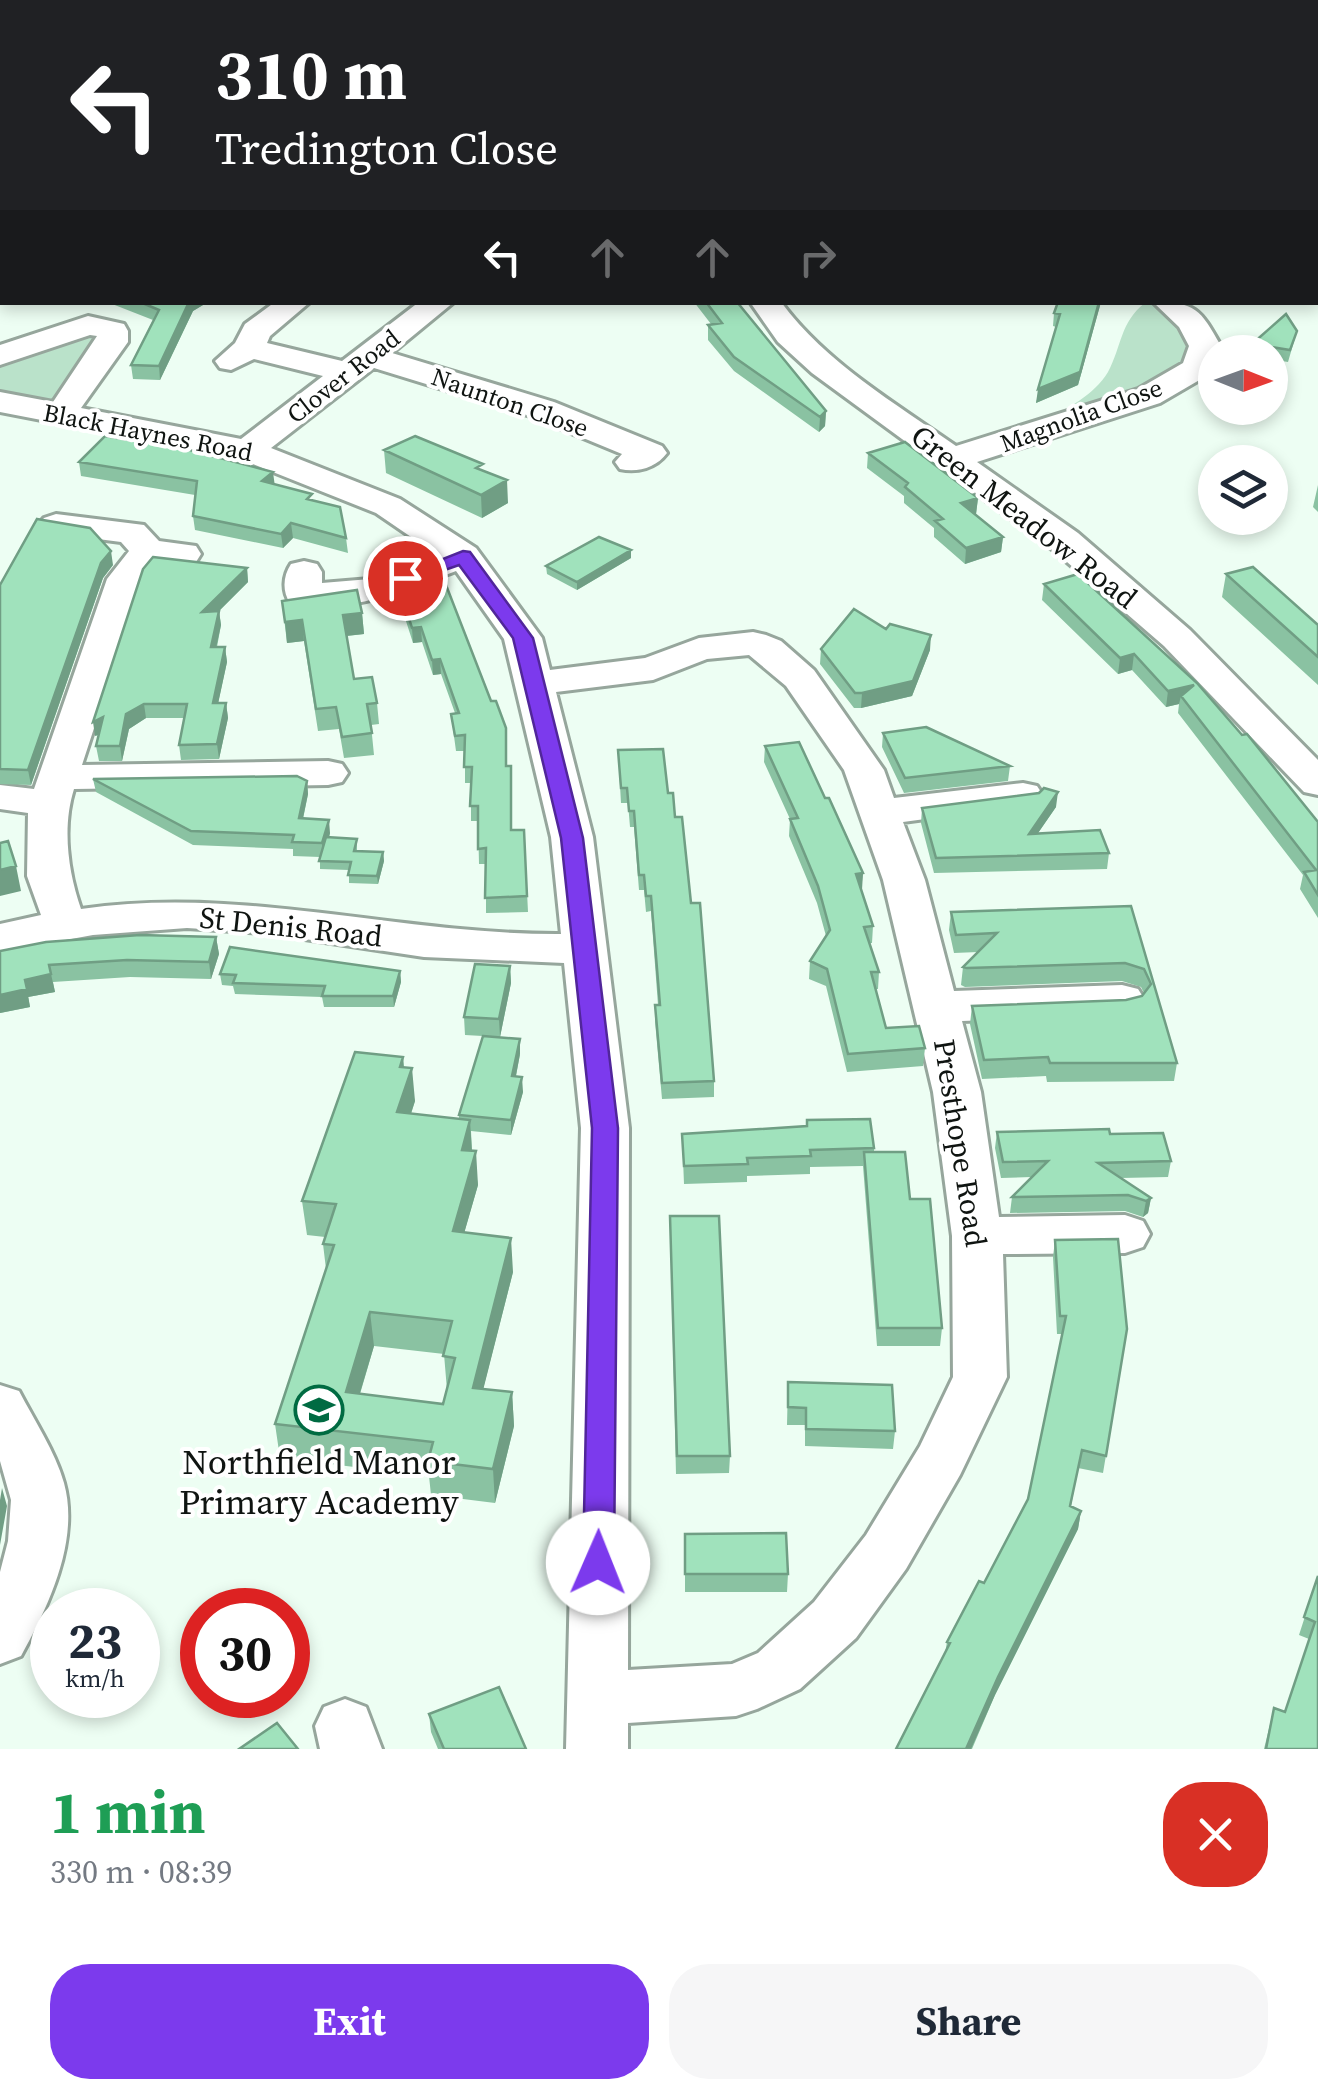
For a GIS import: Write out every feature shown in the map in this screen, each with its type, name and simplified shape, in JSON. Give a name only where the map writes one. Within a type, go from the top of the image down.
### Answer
[{"type":"street","name":"Naunton Close","points":[[291,305],[256,331],[240,355],[358,364],[542,410],[650,453]]},
{"type":"street","name":"Clover Road","points":[[247,450],[436,305]]},
{"type":"street","name":"Green Meadow Road","points":[[767,305],[789,336],[824,366],[1066,541],[1177,638],[1318,783]]},
{"type":"street","name":"Magnolia Close","points":[[954,458],[1148,396],[1197,368],[1205,346],[1192,322],[1172,306]]},
{"type":"street","points":[[0,356],[87,314],[113,331],[112,342],[60,415]]},
{"type":"street","name":"Black Haynes Road","points":[[1,403],[247,450],[388,506],[463,556]]},
{"type":"street","points":[[56,525],[132,532],[165,552],[125,579],[55,790],[48,876],[65,923]]},
{"type":"street","points":[[304,572],[302,595],[337,594],[376,589],[463,556],[523,638],[536,683],[572,838],[605,1128],[597,1749]]},
{"type":"street","name":"Presthope Road","points":[[536,683],[652,668],[698,650],[753,643],[768,649],[800,678],[864,770],[904,880],[957,1092],[977,1236],[980,1377],[942,1458],[836,1620],[779,1671],[736,1690],[599,1698]]},
{"type":"street","points":[[0,797],[55,790],[328,774]]},
{"type":"street","points":[[879,812],[1023,795]]},
{"type":"street","name":"St Denis Road","points":[[0,938],[65,923],[148,915],[249,917],[373,936],[514,950],[584,948]]},
{"type":"street","points":[[936,1007],[1122,1000]]},
{"type":"street","points":[[977,1236],[1125,1234]]},
{"type":"street","points":[[0,1406],[38,1487],[35,1554],[6,1628]]},
{"type":"green space","points":[[1143,305],[1165,305],[1198,345],[1190,368],[1144,395],[1045,420],[1080,400],[1102,380],[1126,326]]},
{"type":"green space","points":[[80,333],[98,336],[58,402],[47,406],[0,395],[0,364]]},
{"type":"building","points":[[147,305],[188,305],[159,366],[131,365],[159,310]]},
{"type":"building","points":[[708,305],[739,305],[826,411],[820,417],[734,357],[708,325],[722,323]]},
{"type":"building","points":[[1057,305],[1098,305],[1080,372],[1038,389],[1060,314],[1054,313]]},
{"type":"building","points":[[1286,314],[1297,331],[1290,350],[1288,335],[1262,335]]},
{"type":"building","points":[[105,436],[140,442],[144,438],[273,472],[262,481],[312,494],[307,499],[340,507],[346,538],[291,523],[281,534],[193,516],[197,481],[79,462]]},
{"type":"building","points":[[415,436],[483,464],[476,468],[507,480],[481,495],[384,450]]},
{"type":"building","points":[[905,442],[978,498],[961,503],[1003,537],[966,548],[935,521],[943,519],[905,487],[908,483],[868,453]]},
{"type":"building","points":[[37,519],[90,528],[111,551],[101,563],[28,770],[0,769],[0,585]]},
{"type":"building","points":[[599,537],[631,550],[577,582],[546,566]]},
{"type":"building","points":[[153,557],[247,568],[202,612],[219,611],[211,647],[225,647],[213,703],[226,703],[217,744],[179,745],[187,704],[144,704],[126,714],[120,746],[96,746],[103,717],[93,722],[143,569]]},
{"type":"building","points":[[1253,567],[1318,625],[1318,657],[1226,574]]},
{"type":"building","points":[[1078,574],[1197,683],[1242,735],[1247,734],[1318,822],[1318,895],[1304,872],[1316,870],[1181,696],[1194,685],[1168,691],[1134,654],[1120,658],[1044,584]]},
{"type":"building","points":[[446,585],[491,701],[496,701],[506,728],[506,766],[511,766],[511,830],[524,830],[527,896],[485,898],[486,848],[478,849],[478,806],[470,806],[472,767],[464,767],[465,735],[455,736],[451,714],[459,713],[440,659],[432,660],[421,627],[412,628],[404,603],[415,601],[410,589]]},
{"type":"building","points":[[357,590],[362,613],[343,615],[354,679],[372,677],[377,703],[367,704],[372,733],[342,737],[336,707],[316,709],[302,620],[285,622],[282,601]]},
{"type":"building","points":[[854,609],[886,629],[890,624],[931,635],[913,681],[855,693],[821,649]]},
{"type":"building","points":[[926,727],[1010,766],[905,778],[883,733]]},
{"type":"building","points":[[799,742],[863,873],[856,874],[873,926],[864,927],[879,972],[871,972],[886,1028],[919,1026],[925,1048],[848,1054],[827,969],[810,961],[830,930],[818,886],[790,819],[798,818],[765,746]]},
{"type":"building","points":[[663,749],[668,793],[673,793],[675,817],[682,817],[691,903],[700,903],[714,1081],[662,1083],[651,896],[646,896],[644,875],[639,875],[634,811],[629,811],[627,788],[621,788],[618,750]]},
{"type":"building","points":[[297,776],[307,781],[299,818],[329,820],[322,843],[292,842],[294,835],[191,831],[93,779]]},
{"type":"building","points":[[1044,788],[1058,792],[1029,834],[1100,830],[1109,853],[936,858],[922,808],[1039,793]]},
{"type":"building","points":[[326,837],[357,839],[354,851],[383,852],[377,876],[348,875],[351,862],[319,861]]},
{"type":"building","points":[[8,841],[16,866],[0,870],[0,843]]},
{"type":"building","points":[[1131,906],[1177,1063],[1050,1063],[1048,1057],[984,1060],[972,1006],[1126,1000],[1142,996],[1151,984],[1144,969],[1125,963],[963,967],[997,933],[956,935],[951,912]]},
{"type":"building","points":[[140,935],[216,937],[209,962],[127,960],[49,965],[51,974],[25,980],[27,989],[0,995],[0,951],[46,942]]},
{"type":"building","points":[[230,947],[400,971],[393,996],[322,996],[325,986],[233,983],[236,975],[220,974]]},
{"type":"building","points":[[475,964],[510,966],[499,1019],[464,1017]]},
{"type":"building","points":[[483,1036],[520,1039],[512,1076],[522,1077],[511,1120],[459,1115]]},
{"type":"building","points":[[355,1052],[403,1057],[400,1067],[412,1068],[397,1112],[470,1120],[462,1150],[476,1151],[453,1231],[511,1238],[473,1388],[512,1392],[493,1469],[428,1461],[433,1442],[275,1424],[334,1245],[323,1244],[336,1204],[302,1201]],"holes":[[[370,1312],[452,1321],[443,1356],[455,1358],[443,1404],[346,1392]]]},
{"type":"building","points":[[870,1119],[874,1148],[810,1150],[811,1156],[747,1158],[748,1164],[684,1166],[682,1134],[807,1126],[807,1120]]},
{"type":"building","points":[[1109,1129],[1110,1134],[1163,1133],[1171,1161],[1098,1163],[1151,1198],[1146,1201],[1128,1195],[1012,1197],[1048,1161],[1003,1162],[997,1132]]},
{"type":"building","points":[[864,1152],[905,1152],[910,1199],[930,1199],[942,1328],[878,1328]]},
{"type":"building","points":[[670,1216],[719,1216],[730,1456],[677,1456]]},
{"type":"building","points":[[1118,1239],[1127,1329],[1106,1456],[1082,1450],[1070,1506],[1081,1511],[966,1749],[896,1749],[979,1581],[984,1583],[1028,1499],[1066,1316],[1060,1316],[1055,1240]]},
{"type":"building","points":[[788,1382],[892,1385],[895,1431],[806,1429],[806,1408],[788,1407]]},
{"type":"building","points":[[786,1533],[788,1574],[685,1574],[685,1534]]},
{"type":"building","points":[[1318,1576],[1318,1749],[1266,1749],[1274,1708],[1285,1712],[1315,1622],[1304,1617]]},
{"type":"building","points":[[499,1687],[526,1749],[444,1749],[429,1714]]},
{"type":"building","points":[[277,1723],[298,1749],[239,1749]]},
{"type":"place","name":"Northfield Manor Primary Academy","points":[[319,1410]]},
{"type":"route","points":[[405,578],[463,556],[523,638],[572,838],[605,1128],[598,1563]]}]
